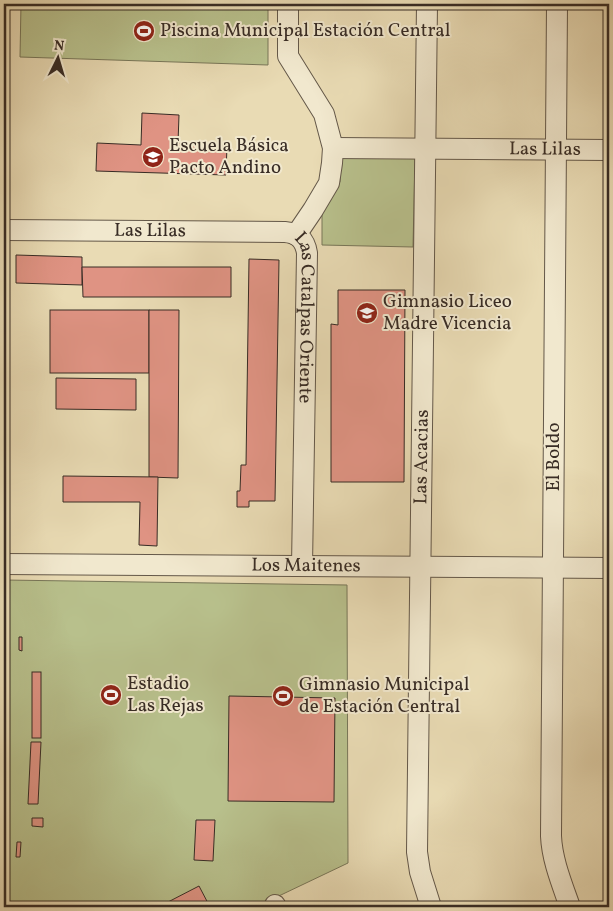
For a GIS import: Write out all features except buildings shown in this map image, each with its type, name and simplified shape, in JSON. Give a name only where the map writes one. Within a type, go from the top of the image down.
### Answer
[{"type":"street","name":"Las Catalpas Oriente","points":[[288,4],[288,56],[324,114],[333,148],[328,183],[296,235],[304,242],[307,253],[302,566]]},
{"type":"street","name":"Las Acacias","points":[[427,4],[417,852],[420,872],[431,907]]},
{"type":"street","name":"El Boldo","points":[[557,4],[551,847],[570,907]]},
{"type":"street","name":"Las Lilas","points":[[333,148],[609,150]]},
{"type":"street","name":"Las Lilas","points":[[4,230],[285,232],[296,235]]},
{"type":"street","name":"Los Maitenes","points":[[4,564],[609,568]]},
{"type":"green space","name":"Piscina Municipal Estación Central","points":[[21,4],[268,4],[268,65],[20,57]]},
{"type":"green space","points":[[341,156],[415,158],[413,247],[322,245],[322,205],[340,182]]},
{"type":"green space","name":"Estadio Las Rejas","points":[[4,580],[347,585],[348,863],[262,904],[220,903],[221,907],[4,907]]},
{"type":"place","name":"Piscina Municipal Estación Central","points":[[144,31]]},
{"type":"place","name":"Escuela Básica Pacto Andino","points":[[153,157]]},
{"type":"place","name":"Gimnasio Liceo Madre Vicencia","points":[[367,313]]},
{"type":"place","name":"Estadio Las Rejas","points":[[111,695]]},
{"type":"place","name":"Gimnasio Municipal de Estación Central","points":[[283,696]]}]
